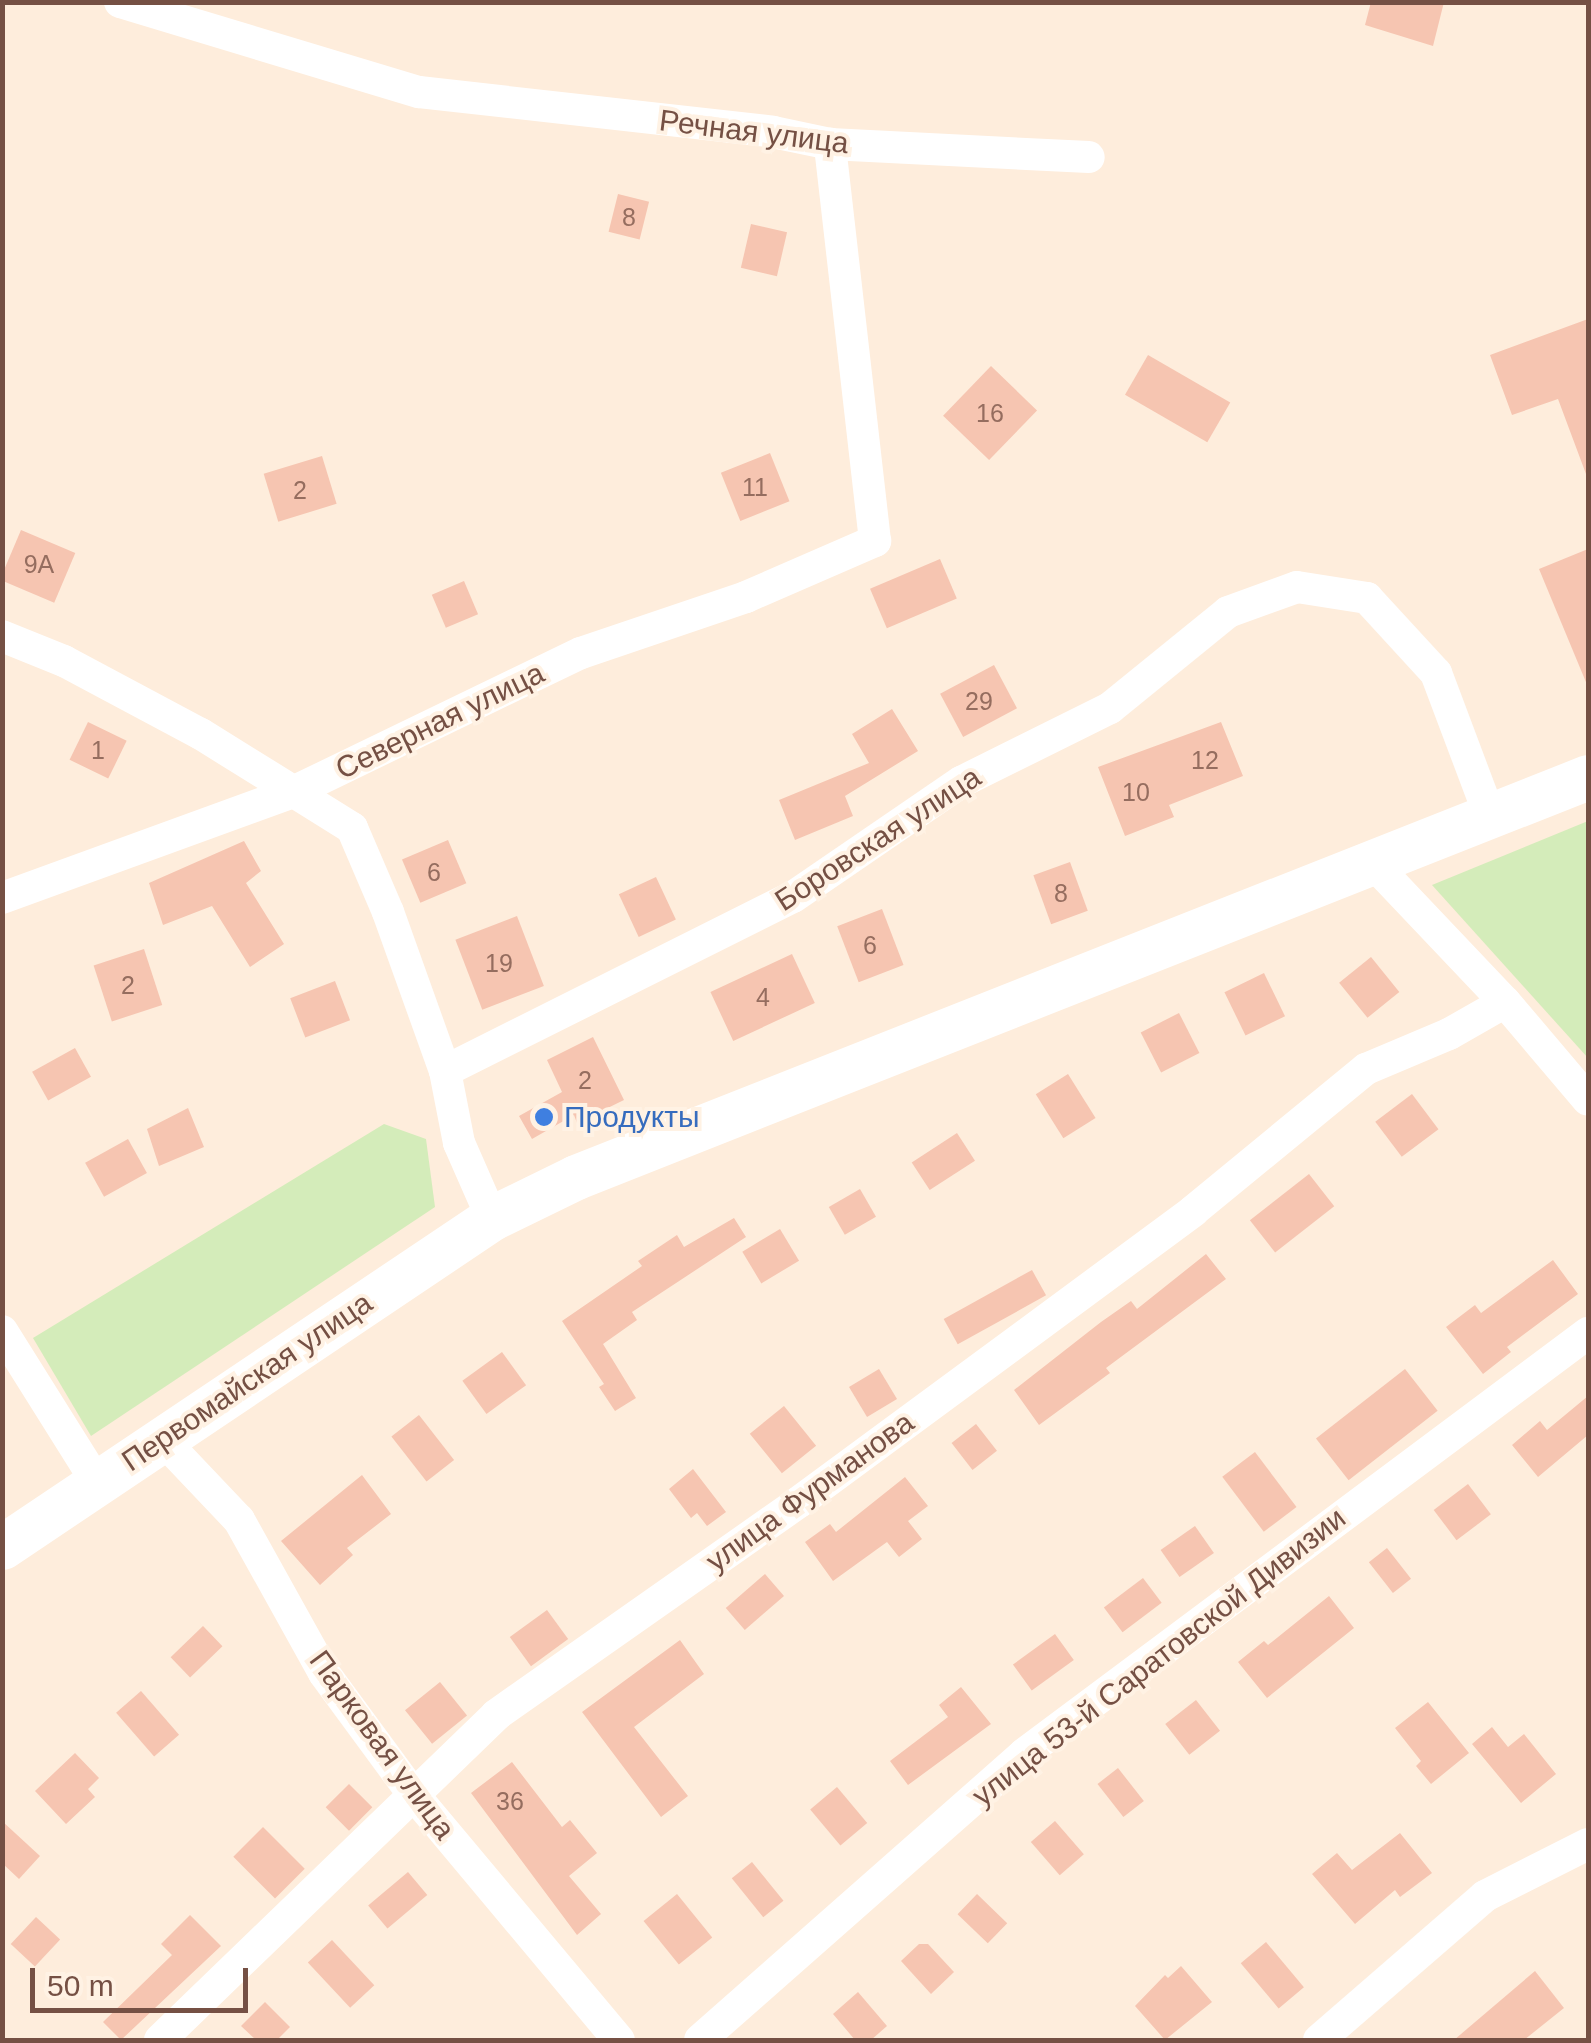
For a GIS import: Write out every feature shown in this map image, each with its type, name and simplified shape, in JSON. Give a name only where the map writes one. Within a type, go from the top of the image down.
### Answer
[{"type":"main road","name":"Первомайская улица","points":[[2,1547],[492,1218],[576,1178],[757,1103],[1588,777]]},
{"type":"street","name":"Речная улица","points":[[120,2],[419,92],[773,132],[830,144],[1089,157]]},
{"type":"street","name":"Северная улица","points":[[2,898],[293,792],[581,652],[746,597],[875,541],[830,144]]},
{"type":"street","name":"Боровская улица","points":[[444,1071],[793,898],[961,782],[1110,708],[1228,612],[1297,587],[1367,598],[1436,673],[1490,817]]},
{"type":"street","points":[[2,636],[64,662],[201,734],[352,828],[388,912],[444,1071],[459,1144],[492,1218]]},
{"type":"street","points":[[1371,861],[1505,1002],[1588,1100]]},
{"type":"street","name":"улица Фурманова","points":[[160,2040],[496,1715],[799,1502],[1193,1211],[1366,1069],[1449,1034],[1505,1002]]},
{"type":"street","points":[[2,1331],[96,1482]]},
{"type":"street","name":"улица 53-й Саратовской Дивизии","points":[[700,2040],[1024,1754],[1588,1333]]},
{"type":"street","name":"Парковая улица","points":[[162,1439],[240,1520],[324,1674],[413,1794],[619,2040]]},
{"type":"street","points":[[1319,2040],[1485,1896],[1588,1844]]},
{"type":"green space","points":[[1588,821],[1588,1058],[1432,885]]},
{"type":"green space","points":[[384,1124],[426,1139],[435,1207],[91,1436],[33,1338]]},
{"type":"building","points":[[1371,2],[1444,2],[1433,46],[1365,25]]},
{"type":"building","points":[[618,194],[649,202],[640,240],[609,232]]},
{"type":"building","points":[[751,224],[787,232],[777,276],[741,268]]},
{"type":"building","points":[[1588,319],[1586,474],[1558,399],[1512,415],[1490,355]]},
{"type":"building","points":[[1148,355],[1230,402],[1207,442],[1125,395]]},
{"type":"building","points":[[991,366],[1037,410],[989,460],[943,416]]},
{"type":"building","points":[[770,453],[789,501],[740,521],[721,473]]},
{"type":"building","points":[[322,456],[337,504],[278,522],[264,474]]},
{"type":"building","points":[[21,530],[75,553],[54,603],[2,581]]},
{"type":"building","points":[[1588,549],[1588,687],[1539,569]]},
{"type":"building","points":[[940,559],[957,599],[887,628],[870,589]]},
{"type":"building","points":[[464,581],[478,614],[446,628],[432,595]]},
{"type":"building","points":[[994,665],[1017,708],[963,737],[940,694]]},
{"type":"building","points":[[892,709],[918,751],[845,796],[853,816],[795,840],[779,800],[869,763],[852,734]]},
{"type":"building","points":[[88,722],[127,741],[108,779],[70,760]]},
{"type":"building","points":[[1221,722],[1243,776],[1169,805],[1174,817],[1125,836],[1098,767]]},
{"type":"building","points":[[448,840],[466,883],[420,903],[402,860]]},
{"type":"building","points":[[244,841],[261,871],[246,883],[284,944],[250,967],[212,906],[163,925],[149,883]]},
{"type":"building","points":[[1070,862],[1088,911],[1051,924],[1033,875]]},
{"type":"building","points":[[656,877],[676,920],[639,937],[619,894]]},
{"type":"building","points":[[882,909],[904,965],[859,982],[837,926]]},
{"type":"building","points":[[517,916],[544,986],[482,1010],[455,940]]},
{"type":"building","points":[[144,949],[162,1005],[112,1021],[94,965]]},
{"type":"building","points":[[792,954],[815,1003],[733,1041],[710,992]]},
{"type":"building","points":[[1371,957],[1399,992],[1367,1018],[1339,983]]},
{"type":"building","points":[[1264,973],[1285,1016],[1245,1035],[1224,992]]},
{"type":"building","points":[[335,981],[350,1020],[305,1037],[290,998]]},
{"type":"building","points":[[1179,1013],[1199,1053],[1161,1073],[1141,1033]]},
{"type":"building","points":[[593,1037],[624,1100],[577,1123],[574,1115],[532,1139],[519,1116],[562,1092],[547,1060]]},
{"type":"building","points":[[75,1048],[91,1077],[48,1101],[32,1072]]},
{"type":"building","points":[[1068,1074],[1096,1118],[1063,1138],[1036,1094]]},
{"type":"building","points":[[1412,1094],[1438,1129],[1402,1157],[1375,1122]]},
{"type":"building","points":[[188,1108],[204,1147],[159,1166],[147,1129]]},
{"type":"building","points":[[957,1133],[975,1161],[930,1190],[912,1162]]},
{"type":"building","points":[[128,1139],[147,1173],[104,1197],[85,1163]]},
{"type":"building","points":[[1309,1174],[1334,1206],[1275,1252],[1250,1220]]},
{"type":"building","points":[[860,1189],[876,1217],[845,1235],[829,1207]]},
{"type":"building","points":[[734,1218],[746,1237],[632,1312],[637,1320],[603,1344],[636,1398],[615,1411],[599,1387],[604,1384],[562,1321],[642,1266],[638,1261],[677,1235],[684,1247]]},
{"type":"building","points":[[780,1229],[799,1261],[761,1283],[742,1252]]},
{"type":"building","points":[[1206,1254],[1226,1279],[1106,1368],[1110,1373],[1039,1425],[1014,1390],[1101,1322],[1131,1301],[1137,1309]]},
{"type":"building","points":[[1553,1260],[1578,1294],[1507,1347],[1511,1352],[1483,1374],[1446,1327],[1475,1305],[1481,1313]]},
{"type":"building","points":[[1032,1270],[1046,1295],[958,1344],[944,1319]]},
{"type":"building","points":[[502,1352],[526,1385],[486,1414],[462,1381]]},
{"type":"building","points":[[879,1369],[897,1399],[867,1417],[849,1387]]},
{"type":"building","points":[[1405,1369],[1438,1411],[1349,1480],[1316,1439]]},
{"type":"building","points":[[1588,1396],[1588,1435],[1538,1477],[1512,1445],[1540,1421],[1547,1430]]},
{"type":"building","points":[[784,1406],[816,1446],[782,1473],[750,1434]]},
{"type":"building","points":[[419,1415],[454,1460],[427,1481],[391,1437]]},
{"type":"building","points":[[976,1424],[997,1451],[973,1470],[952,1443]]},
{"type":"building","points":[[1255,1452],[1297,1507],[1264,1532],[1222,1477]]},
{"type":"building","points":[[693,1469],[726,1512],[707,1526],[697,1513],[691,1518],[669,1489]]},
{"type":"building","points":[[362,1475],[391,1514],[347,1548],[353,1555],[320,1585],[281,1541]]},
{"type":"building","points":[[905,1477],[928,1506],[908,1521],[922,1539],[899,1557],[887,1542],[833,1581],[805,1542],[830,1524],[836,1532]]},
{"type":"building","points":[[1468,1484],[1491,1514],[1457,1540],[1434,1510]]},
{"type":"building","points":[[1195,1526],[1214,1553],[1180,1577],[1161,1550]]},
{"type":"building","points":[[1387,1548],[1411,1579],[1393,1593],[1369,1562]]},
{"type":"building","points":[[765,1574],[784,1596],[745,1630],[726,1608]]},
{"type":"building","points":[[1143,1578],[1162,1603],[1123,1632],[1104,1607]]},
{"type":"building","points":[[1329,1596],[1354,1628],[1267,1698],[1238,1662],[1264,1641],[1268,1645]]},
{"type":"building","points":[[547,1610],[568,1639],[531,1666],[510,1637]]},
{"type":"building","points":[[203,1626],[222,1646],[190,1677],[171,1657]]},
{"type":"building","points":[[1055,1634],[1074,1660],[1032,1690],[1013,1665]]},
{"type":"building","points":[[680,1640],[704,1674],[634,1727],[688,1796],[661,1817],[582,1712]]},
{"type":"building","points":[[440,1682],[467,1715],[432,1744],[405,1710]]},
{"type":"building","points":[[961,1687],[991,1724],[908,1785],[890,1761],[948,1717],[939,1705]]},
{"type":"building","points":[[141,1691],[179,1735],[154,1756],[116,1713]]},
{"type":"building","points":[[1196,1700],[1220,1731],[1189,1755],[1165,1724]]},
{"type":"building","points":[[1428,1702],[1469,1753],[1431,1784],[1416,1766],[1421,1761],[1395,1728]]},
{"type":"building","points":[[1492,1727],[1508,1747],[1524,1734],[1556,1774],[1521,1803],[1472,1744]]},
{"type":"building","points":[[75,1753],[99,1778],[88,1789],[95,1797],[66,1824],[35,1791]]},
{"type":"building","points":[[512,1762],[562,1827],[570,1820],[597,1853],[569,1876],[601,1914],[577,1935],[471,1793]]},
{"type":"building","points":[[1118,1768],[1144,1801],[1123,1817],[1098,1784]]},
{"type":"building","points":[[349,1784],[372,1807],[349,1831],[326,1807]]},
{"type":"building","points":[[837,1787],[867,1823],[840,1846],[810,1809]]},
{"type":"building","points":[[2,1821],[40,1856],[19,1879],[2,1863]]},
{"type":"building","points":[[1055,1821],[1084,1854],[1060,1875],[1031,1842]]},
{"type":"building","points":[[263,1827],[305,1869],[275,1898],[233,1857]]},
{"type":"building","points":[[1400,1833],[1432,1873],[1400,1897],[1395,1890],[1355,1924],[1312,1874],[1337,1853],[1352,1870]]},
{"type":"building","points":[[752,1862],[783,1901],[763,1917],[732,1878]]},
{"type":"building","points":[[408,1872],[427,1895],[387,1928],[368,1905]]},
{"type":"building","points":[[677,1894],[712,1938],[679,1965],[644,1921]]},
{"type":"building","points":[[977,1894],[1007,1923],[988,1943],[958,1914]]},
{"type":"building","points":[[190,1915],[221,1946],[121,2040],[103,2022],[172,1955],[161,1944]]},
{"type":"building","points":[[36,1917],[60,1940],[35,1967],[11,1944]]},
{"type":"building","points":[[332,1940],[374,1985],[350,2008],[308,1963]]},
{"type":"building","points":[[1266,1942],[1304,1987],[1279,2008],[1241,1963]]},
{"type":"building","points":[[919,1944],[928,1944],[954,1972],[931,1994],[901,1961]]},
{"type":"building","points":[[1181,1966],[1212,2002],[1165,2040],[1135,2006],[1165,1975],[1168,1978]]},
{"type":"building","points":[[1535,1971],[1564,2008],[1524,2040],[1454,2040]]},
{"type":"building","points":[[858,1992],[887,2026],[871,2040],[855,2040],[833,2014]]},
{"type":"building","points":[[265,2002],[290,2027],[277,2040],[256,2040],[241,2026]]},
{"type":"place","name":"Продукты","points":[[544,1117]]}]
